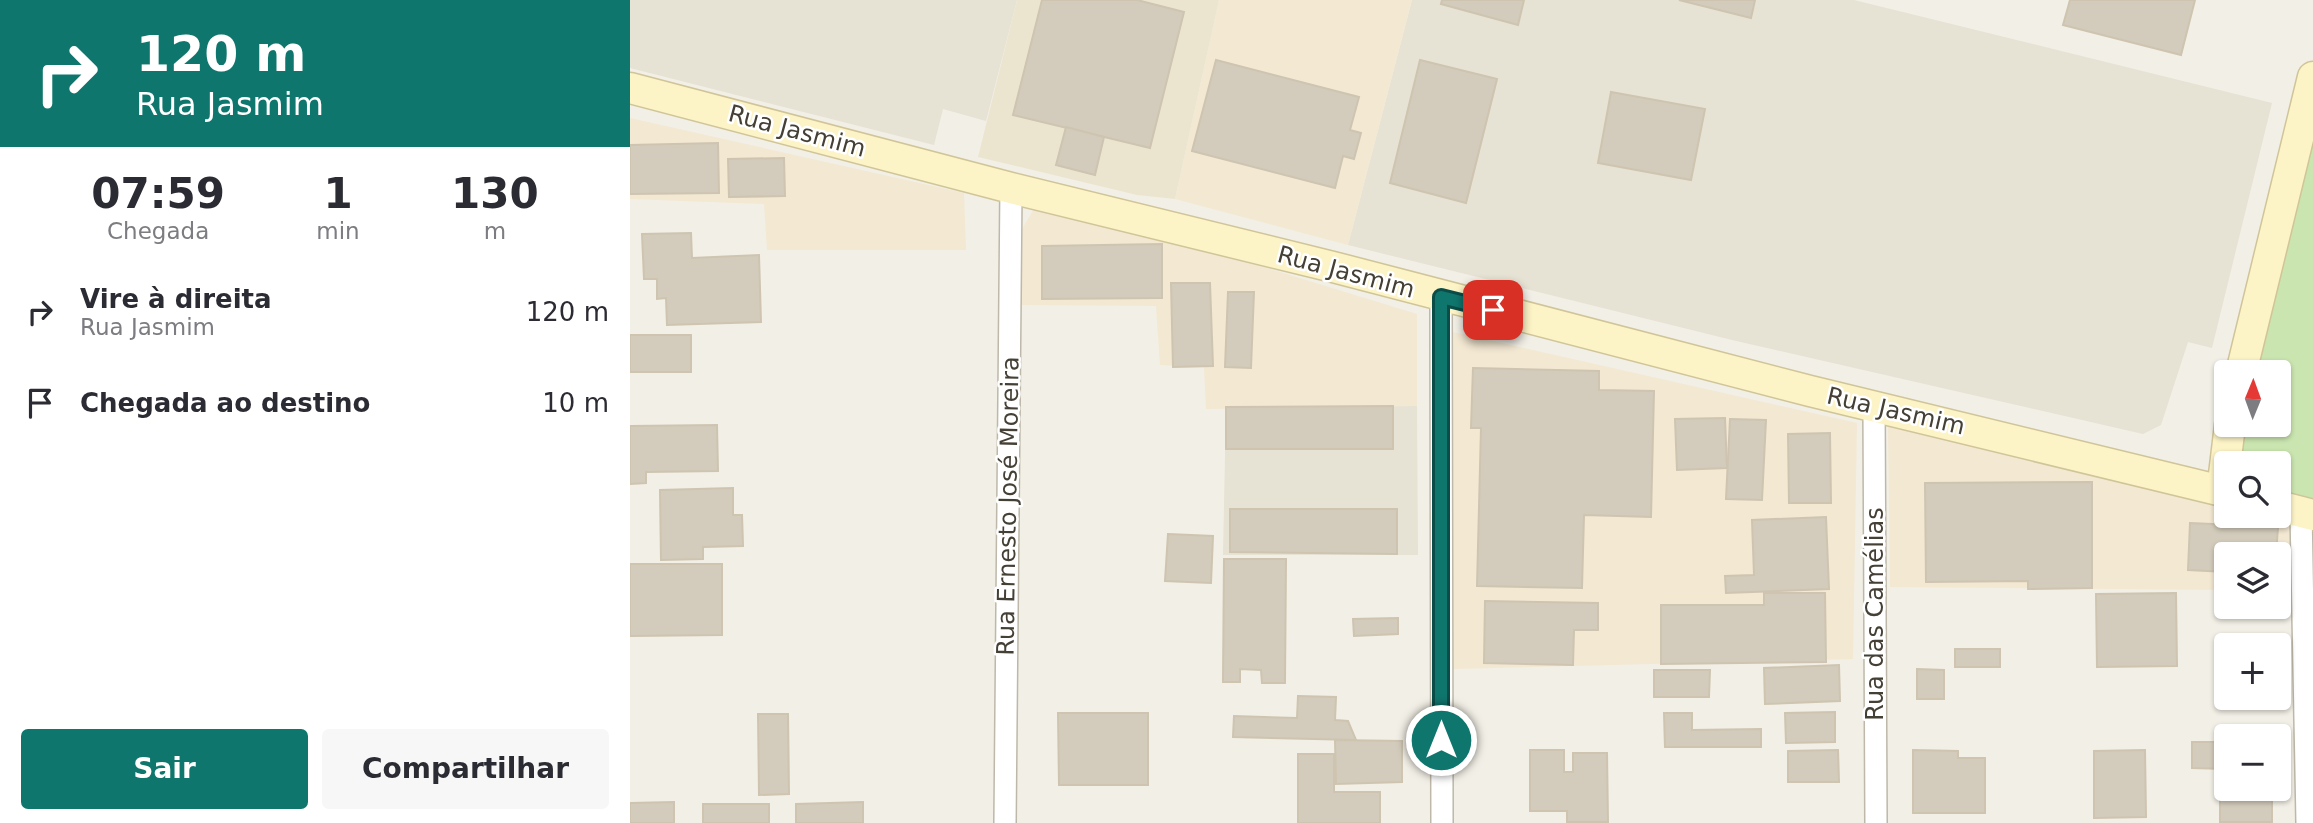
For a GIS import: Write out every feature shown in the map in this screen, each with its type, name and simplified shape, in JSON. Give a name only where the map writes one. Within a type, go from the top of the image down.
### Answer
[{"type":"main road","points":[[2244,360],[2313,77]]},
{"type":"main road","name":"Rua Jasmim","points":[[630,88],[1441,297],[2214,490]]},
{"type":"street","name":"Rua Ernesto José Moreira","points":[[1005,823],[1011,188]]},
{"type":"street","points":[[1441,297],[1442,823]]},
{"type":"street","name":"Rua das Camélias","points":[[1874,405],[1876,823]]},
{"type":"street","points":[[2298,511],[2308,823]]},
{"type":"shaded area","points":[[630,0],[1017,0],[986,121],[943,109],[934,145],[630,68]]},
{"type":"shaded area","points":[[1017,0],[1219,0],[1175,199],[1137,195],[978,157]]},
{"type":"shaded area","points":[[1219,0],[1412,0],[1348,245],[1175,199]]},
{"type":"shaded area","points":[[1412,0],[1854,0],[2272,103],[2212,348],[2188,342],[2161,425],[2143,434],[1732,340],[1348,245]]},
{"type":"shaded area","points":[[630,118],[964,193],[966,250],[767,250],[764,204],[630,199]]},
{"type":"shaded area","points":[[1034,209],[1172,239],[1417,314],[1417,406],[1206,409],[1204,367],[1160,365],[1156,306],[1021,305],[1022,229]]},
{"type":"shaded area","points":[[1453,332],[1857,423],[1853,659],[1453,669]]},
{"type":"shaded area","points":[[1417,406],[1418,555],[1223,555],[1226,407]]},
{"type":"shaded area","points":[[1888,426],[2214,505],[2214,528],[2294,526],[2291,591],[2291,542],[2214,542],[2214,590],[1890,587]]},
{"type":"green space","points":[[2313,77],[2313,515],[2291,509],[2291,451],[2227,451],[2229,438],[2291,438],[2291,360],[2244,360]]},
{"type":"building","points":[[1042,0],[1137,0],[1184,12],[1150,148],[1013,115]]},
{"type":"building","points":[[1442,0],[1524,0],[1518,25],[1441,4]]},
{"type":"building","points":[[1679,0],[1755,0],[1751,18]]},
{"type":"building","points":[[2070,0],[2195,0],[2181,55],[2063,25]]},
{"type":"building","points":[[1216,60],[1359,97],[1350,130],[1361,133],[1354,159],[1343,156],[1335,188],[1192,151]]},
{"type":"building","points":[[1420,60],[1497,79],[1466,203],[1390,183]]},
{"type":"building","points":[[1611,92],[1705,109],[1691,180],[1598,163]]},
{"type":"building","points":[[1066,127],[1104,137],[1095,175],[1056,165]]},
{"type":"building","points":[[718,143],[719,193],[630,194],[630,145]]},
{"type":"building","points":[[784,158],[785,196],[729,197],[728,159]]},
{"type":"building","points":[[691,233],[692,258],[759,255],[761,322],[667,325],[666,298],[657,299],[657,279],[644,279],[642,234]]},
{"type":"building","points":[[1162,244],[1162,298],[1042,299],[1042,246]]},
{"type":"building","points":[[1171,283],[1210,283],[1213,366],[1173,367]]},
{"type":"building","points":[[1228,292],[1254,292],[1251,368],[1225,367]]},
{"type":"building","points":[[630,335],[691,335],[691,372],[630,372]]},
{"type":"building","points":[[1473,368],[1599,371],[1599,390],[1654,391],[1651,517],[1584,515],[1582,588],[1477,586],[1481,428],[1471,428]]},
{"type":"building","points":[[1393,406],[1393,449],[1226,449],[1226,407]]},
{"type":"building","points":[[1725,418],[1727,468],[1677,470],[1675,419]]},
{"type":"building","points":[[1730,419],[1766,420],[1762,500],[1726,499]]},
{"type":"building","points":[[717,425],[718,471],[646,472],[646,483],[630,484],[630,426]]},
{"type":"building","points":[[1830,433],[1831,503],[1789,503],[1788,434]]},
{"type":"building","points":[[2092,482],[2092,588],[2028,589],[2028,581],[1926,582],[1925,483]]},
{"type":"building","points":[[733,488],[733,515],[742,515],[743,546],[703,547],[703,559],[661,560],[660,490]]},
{"type":"building","points":[[1230,509],[1397,509],[1397,554],[1230,552]]},
{"type":"building","points":[[1826,517],[1829,589],[1726,593],[1725,576],[1754,575],[1752,520]]},
{"type":"building","points":[[2190,523],[2214,524],[2214,528],[2278,528],[2277,542],[2214,542],[2214,571],[2188,570]]},
{"type":"building","points":[[1168,534],[1213,536],[1211,583],[1165,581]]},
{"type":"building","points":[[1224,559],[1286,559],[1285,683],[1262,683],[1261,670],[1240,669],[1240,682],[1223,682]]},
{"type":"building","points":[[630,564],[722,564],[722,635],[630,636]]},
{"type":"building","points":[[1764,593],[1825,593],[1826,662],[1661,664],[1661,605],[1764,605]]},
{"type":"building","points":[[2176,593],[2177,666],[2097,667],[2096,594]]},
{"type":"building","points":[[1485,601],[1598,603],[1598,630],[1574,630],[1573,665],[1484,663]]},
{"type":"building","points":[[1398,618],[1398,634],[1354,636],[1353,619]]},
{"type":"building","points":[[1955,649],[2000,649],[2000,667],[1955,667]]},
{"type":"building","points":[[1839,665],[1840,701],[1765,704],[1764,668]]},
{"type":"building","points":[[1917,669],[1944,670],[1944,699],[1917,699]]},
{"type":"building","points":[[1654,670],[1710,670],[1709,697],[1654,697]]},
{"type":"building","points":[[1298,696],[1336,697],[1335,720],[1348,721],[1356,740],[1233,737],[1234,716],[1297,718]]},
{"type":"building","points":[[1835,712],[1835,742],[1786,743],[1785,713]]},
{"type":"building","points":[[1058,713],[1148,713],[1148,785],[1059,785]]},
{"type":"building","points":[[1664,713],[1692,713],[1692,730],[1761,729],[1761,747],[1665,747]]},
{"type":"building","points":[[758,714],[788,714],[789,794],[759,795]]},
{"type":"building","points":[[1335,740],[1402,741],[1402,782],[1336,784]]},
{"type":"building","points":[[2192,742],[2214,742],[2214,769],[2192,768]]},
{"type":"building","points":[[1530,750],[1564,750],[1564,772],[1573,772],[1573,753],[1607,753],[1608,822],[1567,822],[1567,811],[1530,811]]},
{"type":"building","points":[[1838,750],[1839,782],[1788,782],[1788,751]]},
{"type":"building","points":[[1913,750],[1958,751],[1958,758],[1985,758],[1985,813],[1913,813]]},
{"type":"building","points":[[2145,750],[2146,817],[2094,818],[2094,751]]},
{"type":"building","points":[[1298,754],[1334,754],[1334,792],[1380,792],[1380,823],[1298,823]]},
{"type":"building","points":[[2220,801],[2272,801],[2272,822],[2220,822]]},
{"type":"building","points":[[674,802],[674,823],[630,823],[630,803]]},
{"type":"building","points":[[863,802],[863,823],[796,823],[796,804]]},
{"type":"building","points":[[703,804],[769,804],[769,823],[703,823]]},
{"type":"route","points":[[1441,740],[1441,297],[1493,310]]}]
